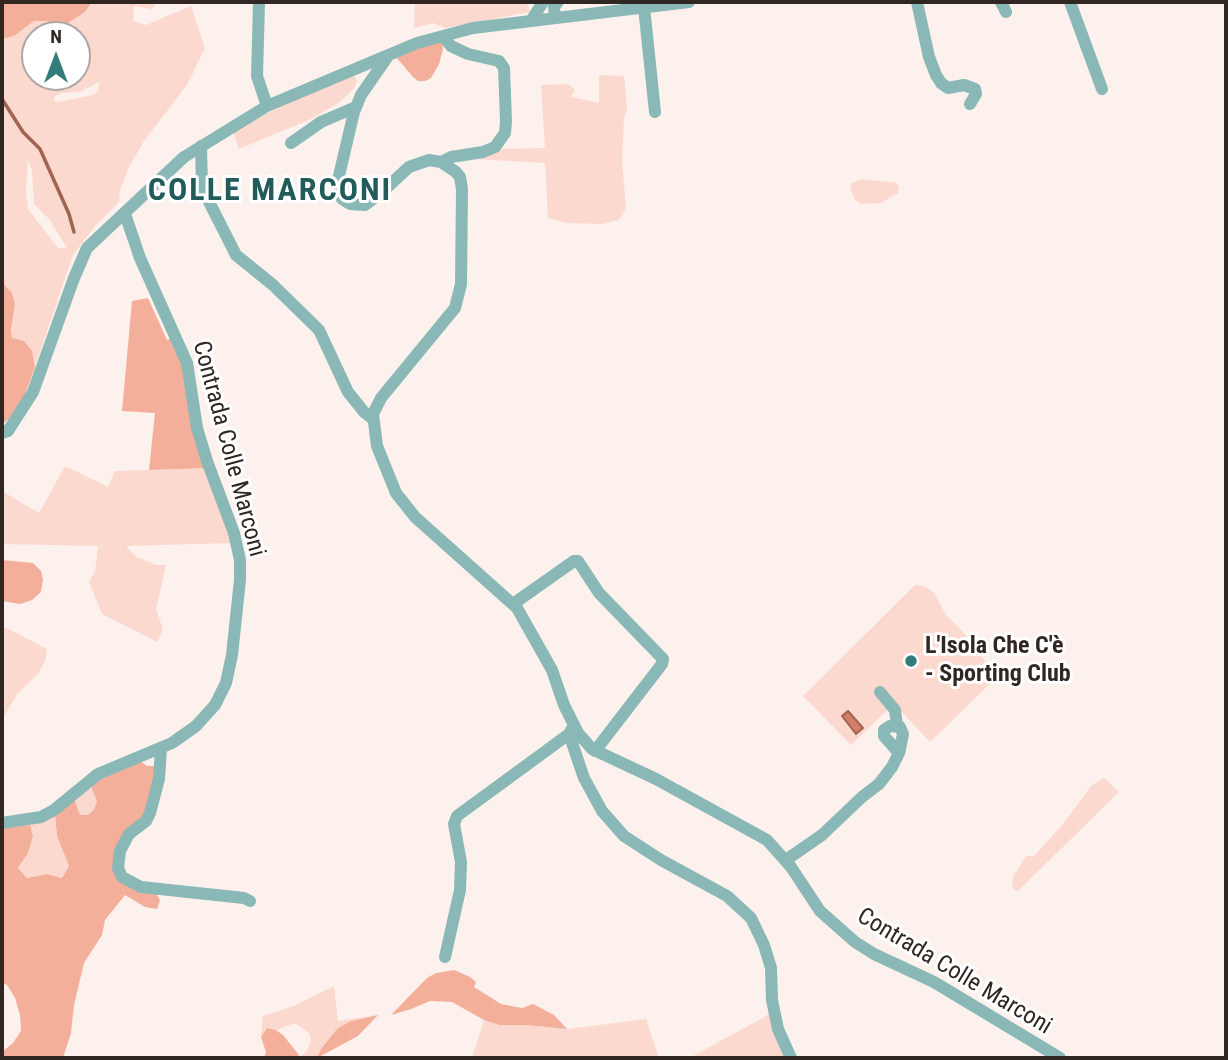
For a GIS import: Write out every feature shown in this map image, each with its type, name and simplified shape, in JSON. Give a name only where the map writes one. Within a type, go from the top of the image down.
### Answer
[{"type":"street","points":[[259,2],[257,76],[267,106]]},
{"type":"street","points":[[531,21],[543,2]]},
{"type":"street","points":[[555,18],[554,6],[558,2]]},
{"type":"street","points":[[2,433],[8,431],[33,392],[87,248],[184,157],[201,146],[267,106],[417,43],[473,28],[689,2]]},
{"type":"street","points":[[918,2],[929,57],[936,75],[948,88],[964,85],[975,89],[976,94],[970,104]]},
{"type":"street","points":[[1070,2],[1101,89]]},
{"type":"street","points":[[644,7],[655,112]]},
{"type":"street","points":[[441,162],[451,157],[483,152],[495,147],[505,132],[506,121],[504,68],[499,61],[468,54],[450,46],[443,36]]},
{"type":"street","points":[[201,146],[202,188],[236,255],[283,293],[319,330],[348,391],[373,419],[381,398],[455,308],[461,284],[462,189],[460,177],[456,172],[441,162],[429,160],[410,167],[365,205],[350,204],[342,200],[338,180],[356,107],[361,95],[388,56]]},
{"type":"street","points":[[291,143],[321,122],[356,107]]},
{"type":"street","name":"Contrada Colle Marconi","points":[[2,823],[41,817],[54,810],[98,774],[162,748],[196,726],[215,705],[226,683],[236,626],[240,560],[234,533],[197,428],[187,363],[140,258],[125,214]]},
{"type":"street","name":"Contrada Colle Marconi","points":[[373,419],[377,446],[396,494],[430,532],[513,604],[552,670],[572,730],[595,751],[714,809],[767,840],[786,860],[820,911],[855,942],[874,954],[934,982],[1060,1058]]},
{"type":"street","points":[[513,604],[574,561],[578,561],[599,593],[663,659],[662,664],[595,751]]},
{"type":"street","points":[[786,860],[822,835],[879,784],[892,767],[903,734],[897,725],[895,710],[880,692]]},
{"type":"street","points":[[445,957],[460,890],[461,862],[454,824],[457,816],[572,730],[584,778],[602,811],[624,836],[661,860],[727,896],[751,918],[771,968],[772,1000],[778,1029],[791,1058]]},
{"type":"street","points":[[162,748],[153,806],[146,821],[129,834],[120,851],[118,868],[122,877],[141,887],[244,898],[250,901]]},
{"type":"shaded area","points":[[2,2],[92,2],[85,12],[71,21],[21,21],[21,31],[2,39]]},
{"type":"shaded area","points":[[92,2],[157,2],[152,9],[134,6],[133,21],[146,25],[191,6],[205,48],[187,85],[144,141],[129,167],[120,190],[119,202],[96,225],[73,255],[35,367],[32,351],[12,338],[12,293],[2,282],[2,39],[21,31],[21,91],[82,91],[55,96],[54,101],[58,102],[93,95],[98,91],[99,82],[91,86],[91,21],[71,21],[85,12]],"holes":[[[28,160],[32,171],[34,204],[49,219],[67,248],[58,248],[28,209]]]},
{"type":"shaded area","points":[[415,2],[527,2],[530,12],[445,28],[433,23],[414,28]]},
{"type":"shaded area","points":[[438,41],[442,43],[443,49],[439,64],[431,78],[425,81],[418,81],[413,77],[396,57]]},
{"type":"shaded area","points":[[353,74],[357,81],[355,87],[340,102],[311,119],[239,149],[233,132],[292,100]]},
{"type":"shaded area","points":[[599,75],[624,76],[627,110],[624,118],[622,160],[626,208],[619,220],[602,224],[567,223],[548,218],[545,163],[473,159],[501,149],[545,148],[541,85],[568,84],[575,90],[571,97],[599,103]]},
{"type":"shaded area","points":[[862,179],[896,183],[899,187],[898,193],[881,203],[861,204],[855,200],[850,189],[852,183]]},
{"type":"shaded area","points":[[2,282],[12,293],[15,304],[12,338],[24,341],[32,351],[35,367],[22,403],[2,424]]},
{"type":"shaded area","points":[[148,298],[167,340],[175,337],[208,468],[149,470],[155,413],[122,411],[132,301]]},
{"type":"shaded area","points":[[65,466],[108,487],[115,471],[208,468],[234,543],[126,546],[135,556],[156,565],[166,565],[156,610],[163,629],[157,642],[102,614],[89,582],[95,571],[98,546],[2,544],[2,491],[39,513]]},
{"type":"shaded area","points":[[2,560],[33,563],[41,571],[41,592],[32,600],[20,604],[2,601]]},
{"type":"shaded area","name":"L'Isola Che C'è - Sporting Club","points":[[915,585],[924,586],[934,593],[946,615],[965,634],[968,643],[999,675],[930,742],[894,704],[851,745],[803,696]]},
{"type":"shaded area","points":[[2,626],[47,649],[45,661],[38,674],[18,693],[2,719]]},
{"type":"shaded area","points":[[848,711],[863,728],[856,734],[842,716]]},
{"type":"shaded area","points":[[140,761],[147,766],[164,766],[155,809],[128,838],[119,878],[155,892],[160,900],[157,909],[145,907],[125,895],[105,920],[102,935],[84,963],[74,1005],[71,1033],[63,1058],[2,1058],[2,1052],[13,1043],[21,1031],[15,998],[7,985],[2,983],[2,828],[30,825],[33,836],[28,853],[18,868],[27,878],[47,874],[62,878],[69,866],[57,836],[55,814],[74,798],[80,815],[88,815],[94,810],[97,801],[92,782]]},
{"type":"shaded area","points":[[1104,778],[1119,792],[1015,891],[1012,885],[1014,875],[1026,856],[1034,856],[1063,824],[1091,786]]},
{"type":"shaded area","points":[[92,782],[97,801],[95,810],[88,815],[80,815],[74,798]]},
{"type":"shaded area","points":[[55,814],[57,836],[69,866],[62,878],[47,874],[27,878],[18,868],[28,853],[33,836],[30,825]]},
{"type":"shaded area","points":[[454,970],[470,977],[476,982],[474,987],[501,1004],[522,1008],[533,1004],[554,1015],[567,1029],[499,1025],[484,1020],[452,1002],[430,1001],[391,1015],[427,978],[436,973]]},
{"type":"shaded area","points":[[334,986],[338,1021],[377,1015],[351,1021],[321,1049],[317,1058],[298,1058],[306,1052],[311,1041],[310,1034],[295,1023],[276,1030],[267,1028],[261,1037],[263,1016],[294,1006]]},
{"type":"shaded area","points":[[772,1013],[788,1058],[690,1058],[695,1055]]},
{"type":"shaded area","points":[[378,1015],[358,1036],[317,1058],[338,1028],[351,1021]]},
{"type":"shaded area","points":[[646,1019],[659,1058],[472,1058],[484,1020],[499,1025],[567,1029]]},
{"type":"shaded area","points":[[267,1028],[283,1035],[299,1055],[298,1058],[264,1058],[266,1052],[261,1037]]},
{"type":"waterway","points":[[2,99],[23,132],[40,149],[69,214],[74,232]]},
{"type":"place","name":"L'Isola Che C'è - Sporting Club","points":[[911,661]]},
{"type":"district","name":"COLLE MARCONI","points":[[270,192]]}]
